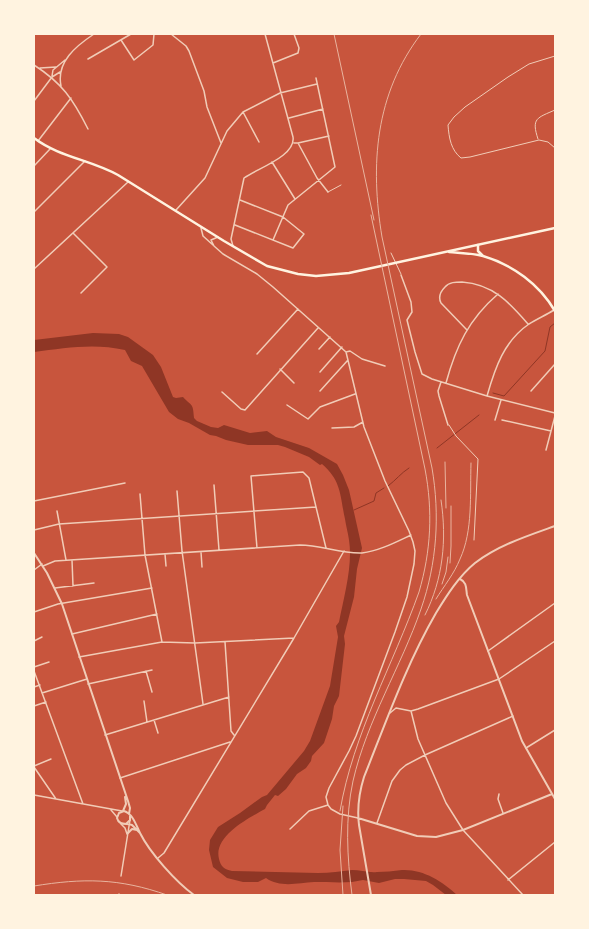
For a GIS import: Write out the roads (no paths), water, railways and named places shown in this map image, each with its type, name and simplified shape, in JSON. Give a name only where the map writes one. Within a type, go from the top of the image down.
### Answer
[{"type":"main road","points":[[34,138],[50,148],[106,169],[129,180],[234,247],[267,266],[298,274],[332,276],[555,228]]},
{"type":"main road","points":[[478,244],[478,251],[483,256]]},
{"type":"main road","points":[[448,251],[483,256],[506,265],[518,272],[539,289],[555,311]]},
{"type":"street","points":[[34,101],[52,76],[53,70],[67,59],[78,45],[94,34]]},
{"type":"street","points":[[88,60],[131,34]]},
{"type":"street","points":[[121,40],[134,60],[153,45],[154,34]]},
{"type":"street","points":[[172,34],[187,47],[204,91],[207,107],[221,144]]},
{"type":"street","points":[[234,247],[231,241],[244,178],[287,153],[294,143],[289,118],[265,34]]},
{"type":"street","points":[[273,63],[298,52],[299,48],[294,34]]},
{"type":"street","points":[[62,87],[60,78],[61,71],[67,59]]},
{"type":"street","points":[[34,65],[52,76],[62,87],[71,98],[88,129]]},
{"type":"street","points":[[39,68],[50,68],[60,65]]},
{"type":"street","points":[[52,76],[61,71]]},
{"type":"street","points":[[273,240],[288,205],[335,167],[316,78]]},
{"type":"street","points":[[176,210],[205,178],[228,128],[243,112],[282,92],[317,84]]},
{"type":"street","points":[[38,141],[71,98]]},
{"type":"street","points":[[289,118],[323,109]]},
{"type":"street","points":[[243,112],[259,142]]},
{"type":"street","points":[[294,143],[329,136]]},
{"type":"street","points":[[298,143],[318,180],[328,192]]},
{"type":"street","points":[[34,166],[50,148]]},
{"type":"street","points":[[34,212],[84,161]]},
{"type":"street","points":[[272,162],[295,199]]},
{"type":"street","points":[[34,269],[129,180]]},
{"type":"street","points":[[234,226],[293,248],[304,234],[283,217],[240,200]]},
{"type":"street","points":[[201,226],[203,236],[223,254],[261,277],[346,352],[363,422],[385,481],[411,535],[414,546],[415,560],[405,604],[356,736],[327,790],[326,799],[328,805],[331,809],[338,813],[417,836],[428,837],[441,836],[462,830],[552,794]]},
{"type":"street","points":[[73,233],[107,267],[81,293]]},
{"type":"street","points":[[214,246],[212,240],[218,237]]},
{"type":"street","points":[[401,275],[411,302],[412,312],[407,320],[420,372],[425,376],[441,382],[555,414],[546,450]]},
{"type":"street","points":[[466,330],[439,300],[439,295],[447,285],[465,282],[478,285],[498,294],[512,306],[528,324]]},
{"type":"street","points":[[446,383],[454,358],[466,330],[480,312],[498,294]]},
{"type":"street","points":[[257,354],[298,309]]},
{"type":"street","points":[[487,396],[501,354],[512,340],[528,324],[555,311]]},
{"type":"street","points":[[222,392],[241,409],[245,410],[318,327]]},
{"type":"street","points":[[319,350],[330,337]]},
{"type":"street","points":[[320,372],[342,347]]},
{"type":"street","points":[[346,352],[350,351],[362,359],[385,366]]},
{"type":"street","points":[[320,391],[348,360]]},
{"type":"street","points":[[530,391],[555,364]]},
{"type":"street","points":[[280,369],[294,383]]},
{"type":"street","points":[[441,382],[438,392],[448,425]]},
{"type":"street","points":[[287,405],[308,418],[320,407],[355,394]]},
{"type":"street","points":[[495,420],[501,400]]},
{"type":"street","points":[[502,420],[551,431]]},
{"type":"street","points":[[332,428],[354,426],[363,422]]},
{"type":"street","points":[[257,548],[251,476],[301,471],[308,476],[326,548]]},
{"type":"street","points":[[34,501],[124,483]]},
{"type":"street","points":[[214,485],[219,550]]},
{"type":"street","points":[[177,492],[183,553],[203,704]]},
{"type":"street","points":[[140,494],[145,555],[162,642]]},
{"type":"street","points":[[34,530],[59,524],[316,507]]},
{"type":"street","points":[[57,511],[66,560]]},
{"type":"street","points":[[371,895],[358,818],[359,801],[364,777],[416,649],[448,594],[474,564],[512,542],[555,526]]},
{"type":"street","points":[[34,570],[42,565],[66,560],[300,545],[348,552],[364,552],[379,548],[411,535]]},
{"type":"street","points":[[158,858],[164,853],[294,638],[344,551]]},
{"type":"street","points":[[201,552],[202,567]]},
{"type":"street","points":[[34,553],[55,588],[62,604],[105,735],[130,805],[130,818],[121,876]]},
{"type":"street","points":[[165,554],[166,566]]},
{"type":"street","points":[[72,560],[73,586]]},
{"type":"street","points":[[460,579],[466,585],[467,595],[526,748],[555,799]]},
{"type":"street","points":[[55,588],[94,583]]},
{"type":"street","points":[[34,612],[62,604],[152,588]]},
{"type":"street","points":[[488,651],[555,603]]},
{"type":"street","points":[[72,634],[157,614]]},
{"type":"street","points":[[34,641],[42,637]]},
{"type":"street","points":[[79,657],[162,642],[195,643],[294,638]]},
{"type":"street","points":[[396,708],[411,711],[499,679],[555,641]]},
{"type":"street","points":[[225,642],[231,731],[234,735]]},
{"type":"street","points":[[34,667],[50,662]]},
{"type":"street","points":[[88,684],[152,670]]},
{"type":"street","points":[[34,671],[83,804]]},
{"type":"street","points":[[146,671],[152,692]]},
{"type":"street","points":[[42,693],[87,679]]},
{"type":"street","points":[[34,687],[40,685]]},
{"type":"street","points":[[105,735],[228,697]]},
{"type":"street","points":[[144,700],[147,722]]},
{"type":"street","points":[[394,701],[396,708]]},
{"type":"street","points":[[34,706],[46,702]]},
{"type":"street","points":[[389,715],[396,708]]},
{"type":"street","points":[[411,711],[418,739],[443,798],[462,830],[523,895]]},
{"type":"street","points":[[377,824],[392,781],[396,774],[406,765],[513,716]]},
{"type":"street","points":[[154,720],[158,733]]},
{"type":"street","points":[[526,748],[555,730]]},
{"type":"street","points":[[120,778],[230,742]]},
{"type":"street","points":[[51,759],[34,766],[56,799]]},
{"type":"street","points":[[117,817],[119,813],[123,811],[126,804],[125,793]]},
{"type":"street","points":[[34,794],[123,811],[130,814],[139,832]]},
{"type":"street","points":[[499,794],[498,799],[503,813]]},
{"type":"street","points":[[290,829],[309,811],[328,805]]},
{"type":"street","points":[[109,809],[113,811],[118,821],[126,830],[127,837]]},
{"type":"street","points":[[122,824],[127,823],[130,818]]},
{"type":"street","points":[[122,824],[135,826],[145,842],[175,878],[194,895]]},
{"type":"street","points":[[128,833],[132,829],[139,832]]},
{"type":"street","points":[[508,880],[555,842]]},
{"type":"lane","points":[[555,56],[528,64],[465,107],[448,125],[452,146],[461,158],[539,140],[548,142],[555,148]]},
{"type":"lane","points":[[539,140],[535,128],[535,121],[555,110]]},
{"type":"lane","points":[[328,192],[341,185]]},
{"type":"lane","points":[[391,253],[401,275]]},
{"type":"lane","points":[[448,425],[456,436],[478,459],[474,540]]},
{"type":"waterway","points":[[493,393],[504,396],[545,351],[550,327],[555,323]]},
{"type":"waterway","points":[[437,448],[479,415]]},
{"type":"waterway","points":[[388,486],[409,468]]},
{"type":"waterway","points":[[354,510],[374,501],[376,493],[384,488]]},
{"type":"railway","points":[[334,34],[374,220]]},
{"type":"railway","points":[[352,895],[349,866],[348,823],[350,795],[353,781],[359,758],[375,715],[404,652],[421,609],[431,574],[436,539],[436,503],[432,468],[382,237],[378,210],[377,183],[377,157],[385,106],[394,81],[406,57],[421,34]]},
{"type":"railway","points":[[340,811],[346,782],[364,727],[419,592],[426,561],[430,531],[428,485],[371,215]]},
{"type":"railway","points":[[445,462],[446,508]]},
{"type":"railway","points":[[436,599],[455,570],[467,537],[470,512],[471,463]]},
{"type":"railway","points":[[425,615],[436,587],[442,559],[444,530],[441,500]]},
{"type":"railway","points":[[450,563],[451,506]]},
{"type":"railway","points":[[442,584],[446,572],[448,557]]},
{"type":"railway","points":[[343,806],[340,850],[343,895]]},
{"type":"railway","points":[[34,886],[52,883],[101,881],[133,885],[167,895]]}]
